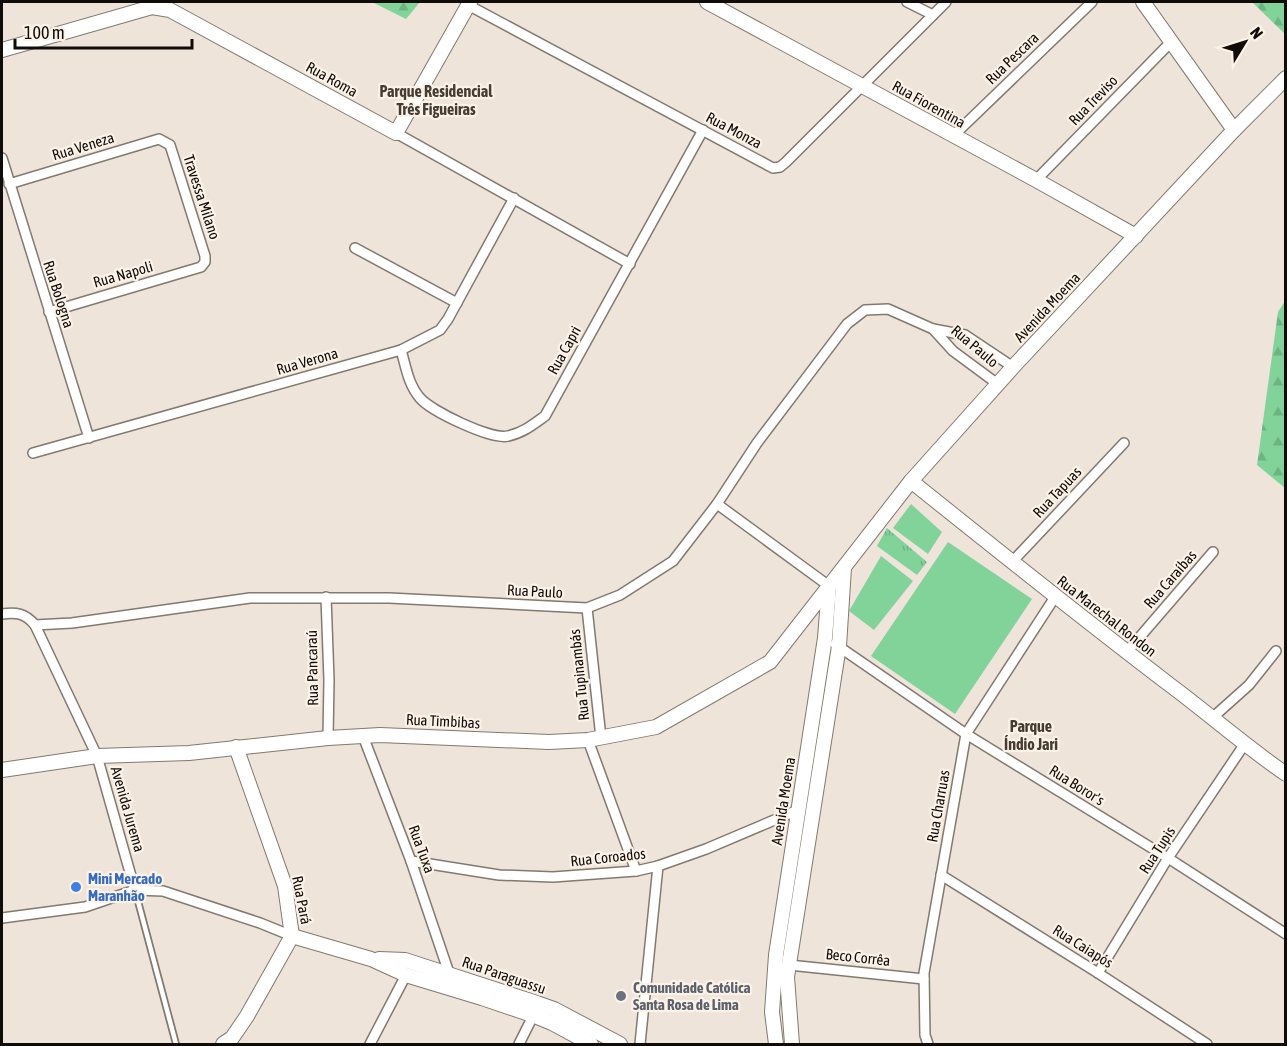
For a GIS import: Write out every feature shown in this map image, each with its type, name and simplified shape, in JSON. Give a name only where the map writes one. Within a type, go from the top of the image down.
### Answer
[{"type":"street","name":"Rua Fiorentina","points":[[707,2],[1136,236]]},
{"type":"street","points":[[907,2],[933,15]]},
{"type":"street","name":"Rua Monza","points":[[469,3],[773,168],[780,167],[946,2]]},
{"type":"street","name":"Rua Pescara","points":[[953,136],[1092,2]]},
{"type":"street","points":[[1143,2],[1234,130]]},
{"type":"street","points":[[396,133],[469,3]]},
{"type":"street","name":"Rua Roma","points":[[2,50],[152,7],[170,10],[630,264]]},
{"type":"street","name":"Rua Treviso","points":[[1036,180],[1171,42]]},
{"type":"street","name":"Avenida Moema","points":[[776,1044],[772,1012],[776,955],[825,638],[829,586],[911,481],[1013,367],[1234,130],[1286,78]]},
{"type":"street","name":"Rua Capri","points":[[401,350],[409,381],[420,399],[463,424],[485,433],[506,437],[528,429],[545,416],[703,130]]},
{"type":"street","name":"Rua Veneza","points":[[9,184],[159,139],[166,142]]},
{"type":"street","name":"Travessa Milano","points":[[166,142],[170,145],[205,262]]},
{"type":"street","name":"Rua Bologna","points":[[2,158],[89,438]]},
{"type":"street","name":"Rua Verona","points":[[33,453],[401,350],[440,330],[514,198]]},
{"type":"street","points":[[355,248],[457,303]]},
{"type":"street","name":"Rua Napoli","points":[[49,312],[201,267],[205,262]]},
{"type":"street","name":"Rua Paulo","points":[[2,614],[15,612],[25,615],[35,625],[72,623],[250,598],[326,597],[587,608],[620,595],[673,561],[717,504],[757,443],[847,324],[865,310],[888,309],[933,329],[965,335],[1013,367]]},
{"type":"street","name":"Rua Paulo","points":[[933,329],[953,351],[999,385]]},
{"type":"street","name":"Rua Tapuas","points":[[1012,562],[1124,443]]},
{"type":"street","name":"Rua Marechal Rondon","points":[[911,481],[1126,653],[1244,745],[1286,774]]},
{"type":"street","points":[[717,504],[829,586]]},
{"type":"street","name":"Rua Caraíbas","points":[[1126,653],[1212,552]]},
{"type":"street","points":[[792,1044],[787,977],[839,646],[844,568]]},
{"type":"street","name":"Rua Timbibas","points":[[2,770],[97,756],[189,753],[328,738],[380,735],[549,742],[594,739],[656,727],[770,662],[829,586]]},
{"type":"street","name":"Rua Pancaraú","points":[[326,597],[329,680],[328,738]]},
{"type":"street","name":"Rua Charruas","points":[[928,1044],[925,1035],[924,979],[966,734],[1055,597]]},
{"type":"street","name":"Rua Tupinambás","points":[[587,608],[594,739],[636,871]]},
{"type":"street","name":"Avenida Jurema","points":[[35,625],[97,756],[135,890]]},
{"type":"street","name":"Rua Boror's","points":[[825,638],[966,734],[1168,858],[1286,934]]},
{"type":"street","points":[[1211,719],[1249,685],[1276,651]]},
{"type":"street","name":"Rua Tuxa","points":[[363,736],[411,861],[448,973]]},
{"type":"street","name":"Rua Tupis","points":[[1098,973],[1168,858],[1244,745]]},
{"type":"street","name":"Rua Pará","points":[[223,1044],[232,1038],[247,1016],[292,936],[285,886],[236,747]]},
{"type":"street","name":"Rua Coroados","points":[[411,861],[499,874],[553,877],[636,871],[658,866],[706,849],[798,810]]},
{"type":"street","points":[[640,1044],[658,866]]},
{"type":"street","name":"Rua Caiapós","points":[[941,875],[1208,1044]]},
{"type":"street","points":[[2,918],[85,907],[135,890]]},
{"type":"street","name":"Rua Paraguassu","points":[[135,890],[163,891],[261,923],[292,936],[371,959],[406,975],[482,998],[536,1009],[554,1009],[620,1044]]},
{"type":"street","name":"Rua Paraguassu","points":[[371,959],[405,960],[448,973],[536,1009],[552,1023],[591,1044]]},
{"type":"street","name":"Beco Corrêa","points":[[789,965],[924,979]]},
{"type":"street","points":[[370,1044],[406,975]]},
{"type":"street","points":[[519,1044],[536,1009]]},
{"type":"lane","name":"Avenida Jurema","points":[[135,890],[176,1044]]},
{"type":"green space","points":[[372,2],[420,2],[406,19]]},
{"type":"green space","points":[[1252,2],[1285,2],[1285,34]]},
{"type":"green space","points":[[1285,301],[1285,488],[1257,465],[1278,312]]},
{"type":"green space","points":[[911,504],[942,532],[928,554],[893,528]]},
{"type":"green space","points":[[887,528],[927,562],[917,575],[877,546]]},
{"type":"green space","points":[[948,542],[1032,599],[955,714],[871,656]]},
{"type":"green space","points":[[881,556],[913,581],[874,630],[849,611]]},
{"type":"place","name":"Mini Mercado Maranhão","points":[[76,887]]},
{"type":"place","name":"Comunidade Católica Santa Rosa de Lima","points":[[621,996]]},
{"type":"district","name":"Parque Residencial Três Figueiras","points":[[436,100]]},
{"type":"district","name":"Parque Índio Jari","points":[[1031,735]]}]
